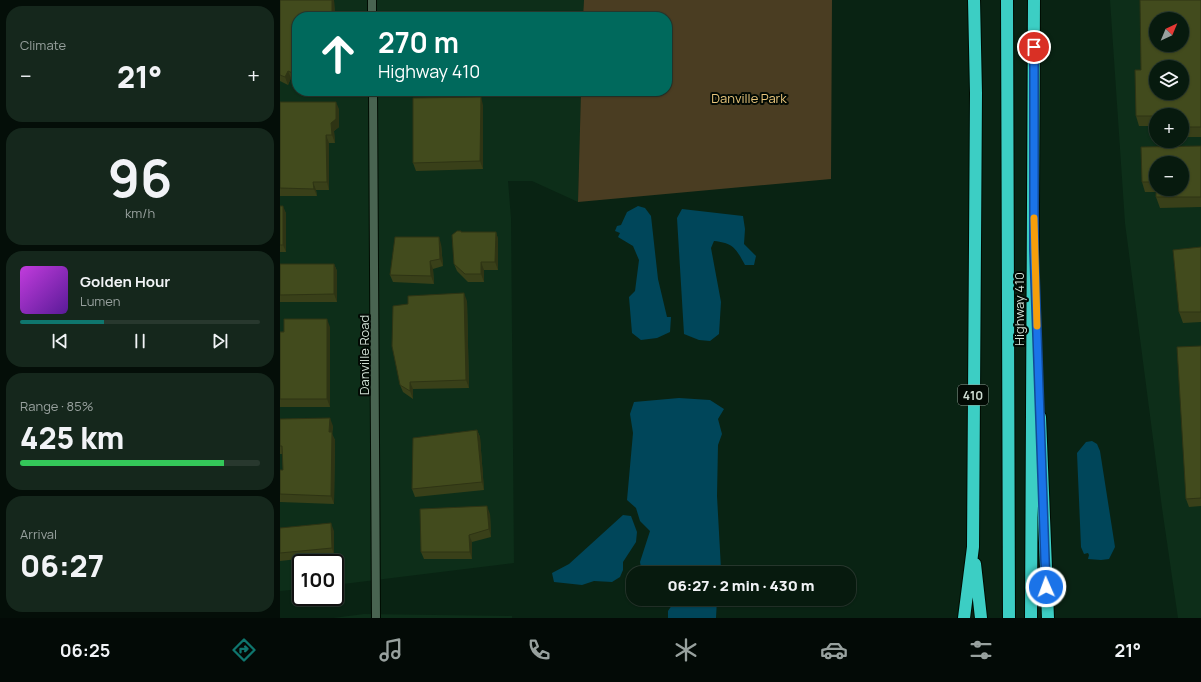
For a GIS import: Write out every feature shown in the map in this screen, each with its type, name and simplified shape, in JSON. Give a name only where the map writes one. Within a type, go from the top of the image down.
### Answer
[{"type":"highway","name":"410","points":[[972,547],[976,93],[974,0]]},
{"type":"highway","points":[[1007,0],[1009,618]]},
{"type":"highway","name":"Highway 410","points":[[1031,618],[1034,249],[1034,0]]},
{"type":"highway","points":[[1034,249],[1048,618]]},
{"type":"highway","points":[[964,618],[972,547]]},
{"type":"highway","points":[[972,547],[981,618]]},
{"type":"street","points":[[372,0],[372,12]]},
{"type":"street","name":"Danville Road","points":[[373,96],[376,618]]},
{"type":"shaded area","points":[[280,0],[584,0],[583,12],[292,12],[292,96],[581,96],[578,202],[532,181],[508,181],[511,218],[514,563],[344,584],[344,554],[292,554],[292,590],[280,591]]},
{"type":"shaded area","points":[[1110,0],[1201,0],[1201,618],[1178,618],[1162,508],[1125,223]]},
{"type":"shaded area","points":[[364,614],[512,616],[512,618],[333,618]]},
{"type":"green space","name":"Danville Park","points":[[584,0],[832,0],[831,179],[578,202],[581,96],[672,96],[672,12],[583,12]]},
{"type":"water","points":[[638,206],[645,208],[651,216],[658,279],[667,317],[671,317],[670,332],[657,338],[641,340],[632,333],[629,297],[635,291],[639,260],[633,246],[618,237],[620,233],[615,231],[617,226],[621,225],[627,212]]},
{"type":"water","points":[[682,209],[743,216],[745,229],[744,244],[756,256],[754,265],[745,265],[734,248],[726,243],[714,241],[711,248],[721,302],[719,334],[710,341],[699,340],[684,334],[677,218]]},
{"type":"water","points":[[679,398],[710,400],[724,409],[718,419],[722,434],[718,445],[717,496],[721,566],[641,566],[640,562],[650,531],[640,521],[636,508],[627,500],[633,433],[630,414],[634,402]]},
{"type":"water","points":[[1092,441],[1097,444],[1100,451],[1115,547],[1109,559],[1101,560],[1088,559],[1088,553],[1084,554],[1081,547],[1077,453],[1086,442]]},
{"type":"water","points":[[623,515],[631,516],[637,532],[636,542],[623,562],[623,570],[620,577],[612,582],[594,581],[582,585],[554,582],[552,573],[569,564]]},
{"type":"water","points":[[671,606],[717,606],[716,618],[668,618],[668,611]]},
{"type":"building","points":[[280,0],[332,0],[332,12],[292,12],[292,73],[288,71],[285,77],[280,75]]},
{"type":"building","points":[[1140,0],[1201,0],[1201,127],[1189,127],[1189,108],[1149,108],[1149,116],[1136,116],[1135,70],[1141,70]]},
{"type":"building","points":[[481,97],[480,161],[413,163],[413,98]]},
{"type":"building","points":[[280,102],[336,102],[336,119],[331,123],[332,135],[326,135],[327,182],[313,182],[314,189],[280,188]]},
{"type":"building","points":[[1189,146],[1201,146],[1201,197],[1156,197],[1189,196],[1189,156],[1149,156],[1149,182],[1142,182],[1141,147],[1189,148]]},
{"type":"building","points":[[280,206],[283,206],[283,245],[280,245]]},
{"type":"building","points":[[457,231],[496,232],[495,262],[481,262],[481,274],[465,274],[454,264],[452,235]]},
{"type":"building","points":[[395,237],[439,237],[440,259],[430,261],[431,276],[390,275]]},
{"type":"building","points":[[1201,247],[1201,312],[1179,312],[1173,250]]},
{"type":"building","points":[[280,264],[334,264],[334,294],[280,295]]},
{"type":"building","points":[[464,293],[466,380],[410,382],[410,391],[400,385],[392,346],[393,306],[408,304],[408,296]]},
{"type":"building","points":[[284,319],[327,319],[327,399],[280,399],[280,332],[284,332]]},
{"type":"building","points":[[1201,346],[1201,498],[1186,499],[1177,347]]},
{"type":"building","points":[[330,418],[329,432],[332,432],[331,496],[280,494],[280,470],[283,470],[282,446],[280,446],[280,419]]},
{"type":"building","points":[[477,430],[482,482],[412,489],[413,438]]},
{"type":"building","points":[[487,506],[489,529],[469,535],[470,552],[421,552],[420,509]]},
{"type":"building","points":[[331,523],[332,548],[280,553],[280,528]]},
{"type":"slow traffic","points":[[1034,218],[1037,326]]},
{"type":"route","points":[[1034,47],[1034,249],[1046,587]]}]
